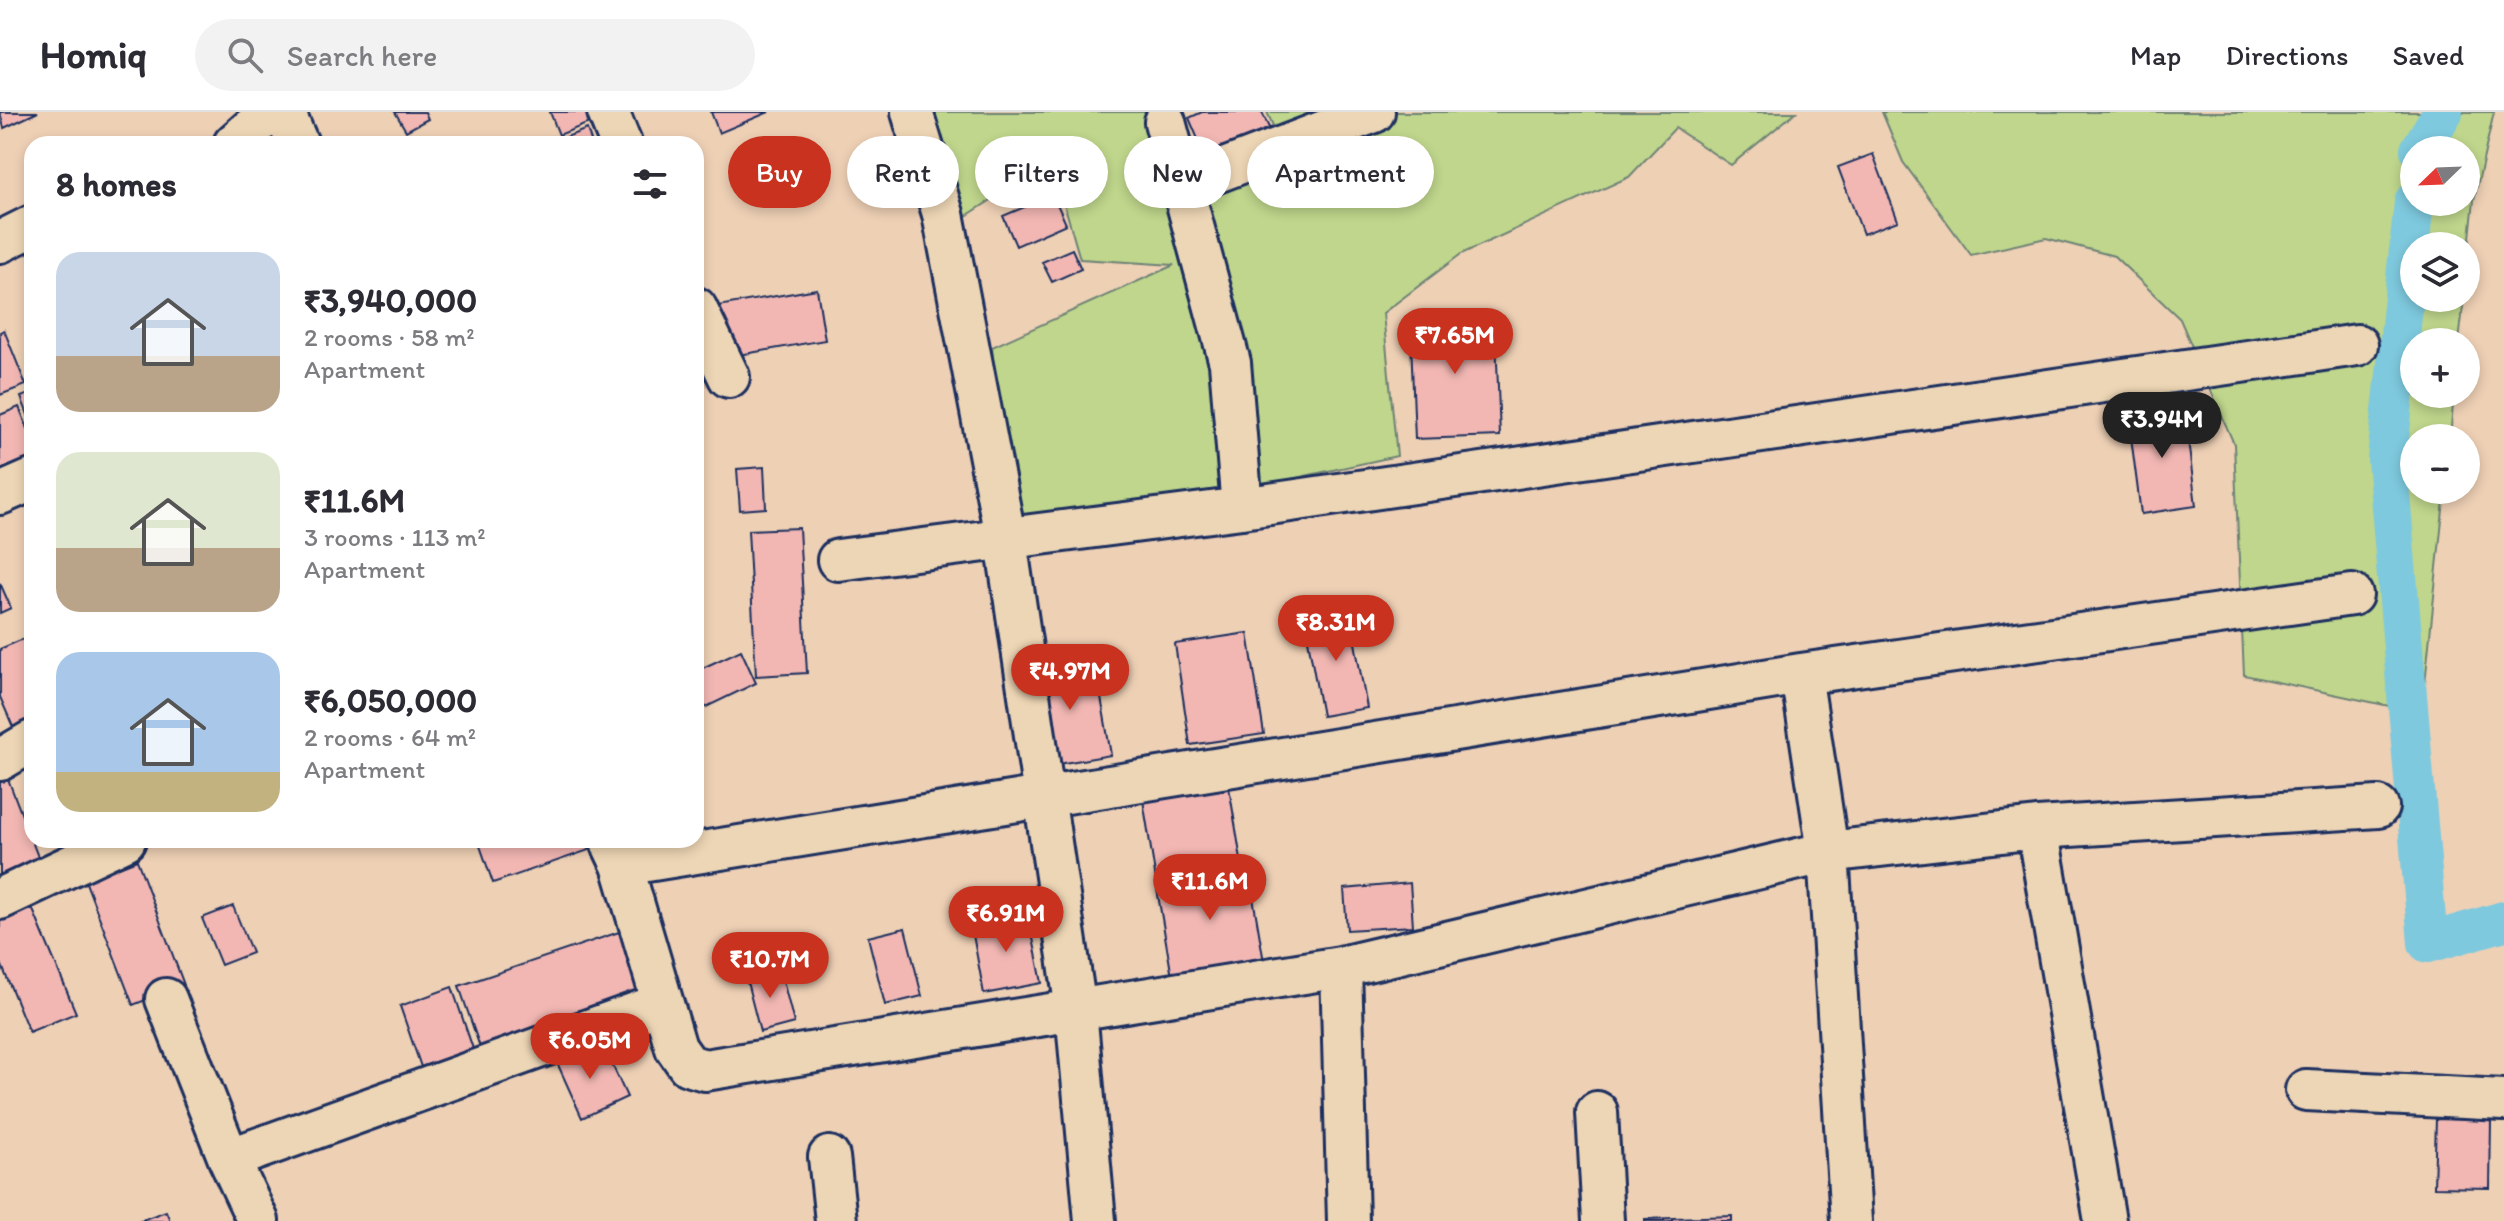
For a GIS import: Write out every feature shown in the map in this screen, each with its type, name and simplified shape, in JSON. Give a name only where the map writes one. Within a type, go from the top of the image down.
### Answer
[{"type":"street","points":[[243,136],[270,112]]},
{"type":"street","points":[[284,112],[294,136]]},
{"type":"street","points":[[608,112],[618,136]]},
{"type":"street","points":[[912,112],[943,214],[1006,541],[1076,1010],[1095,1221]]},
{"type":"street","points":[[1231,167],[1374,112]]},
{"type":"street","points":[[1165,122],[1168,136]]},
{"type":"street","points":[[1186,208],[1230,363],[1242,508]]},
{"type":"street","points":[[0,242],[24,230]]},
{"type":"street","points":[[704,325],[729,377]]},
{"type":"street","points":[[838,560],[1006,541],[1242,508],[2357,345]]},
{"type":"street","points":[[0,494],[24,484]]},
{"type":"street","points":[[704,841],[1042,796],[1801,674],[2352,595]]},
{"type":"street","points":[[1801,674],[1828,852],[1851,1221]]},
{"type":"street","points":[[0,760],[24,746]]},
{"type":"street","points":[[653,848],[616,853],[676,1048],[688,1065],[705,1070],[1341,967],[1828,852],[2037,828],[2378,807]]},
{"type":"street","points":[[2037,828],[2105,1221]]},
{"type":"street","points":[[0,899],[108,848]]},
{"type":"street","points":[[1341,967],[1348,1221]]},
{"type":"street","points":[[166,999],[229,1159],[258,1221]]},
{"type":"street","points":[[229,1159],[661,1004]]},
{"type":"street","points":[[2306,1090],[2504,1100]]},
{"type":"street","points":[[1597,1112],[1603,1221]]},
{"type":"street","points":[[829,1157],[836,1221]]},
{"type":"green space","points":[[932,112],[1155,112],[1161,136],[1124,136],[1124,208],[1180,208],[1223,376],[1228,480],[1212,502],[1007,526],[992,347],[1174,265],[1080,259],[1065,208],[1108,208],[1108,136],[975,136],[975,208],[979,208],[957,222],[954,208],[959,208],[959,136],[937,136]]},
{"type":"green space","points":[[1267,112],[1796,112],[1731,165],[1675,128],[1629,177],[1461,254],[1383,313],[1397,456],[1254,487],[1194,208],[1231,208],[1231,166],[1247,159],[1247,208],[1434,208],[1434,136],[1278,136]]},
{"type":"green space","points":[[1882,112],[2494,112],[2480,174],[2480,136],[2400,136],[2400,216],[2472,216],[2471,232],[2400,232],[2400,312],[2462,312],[2461,328],[2400,328],[2400,408],[2453,408],[2451,424],[2400,424],[2400,504],[2444,504],[2422,713],[2244,675],[2234,444],[2180,319],[2114,256],[2046,238],[1971,255],[1903,162]]},
{"type":"building","points":[[0,112],[38,112],[4,128]]},
{"type":"building","points":[[395,112],[425,112],[428,119],[406,131]]},
{"type":"building","points":[[550,112],[589,112],[592,122],[559,135]]},
{"type":"building","points":[[711,112],[769,112],[719,133]]},
{"type":"building","points":[[1202,112],[1262,112],[1273,136],[1247,136],[1247,148],[1231,155],[1231,136],[1197,136],[1189,118]]},
{"type":"building","points":[[587,129],[589,136],[569,136]]},
{"type":"building","points":[[1873,154],[1898,221],[1863,234],[1838,167]]},
{"type":"building","points":[[1022,208],[1059,208],[1066,224],[1016,246],[1003,216]]},
{"type":"building","points":[[1072,249],[1081,269],[1052,282],[1042,262]]},
{"type":"building","points":[[817,289],[825,340],[727,357],[718,306]]},
{"type":"building","points":[[1495,313],[1500,436],[1415,439],[1410,316]]},
{"type":"building","points":[[4,330],[24,386],[0,395],[0,332]]},
{"type":"building","points":[[19,407],[24,419],[24,462],[0,472],[0,415]]},
{"type":"building","points":[[2184,407],[2196,506],[2141,514],[2128,414]]},
{"type":"building","points":[[764,467],[766,508],[740,510],[737,469]]},
{"type":"building","points":[[799,528],[807,673],[756,676],[748,530]]},
{"type":"building","points":[[0,583],[11,608],[0,613]]},
{"type":"building","points":[[1349,610],[1367,708],[1322,716],[1304,618]]},
{"type":"building","points":[[1248,633],[1264,734],[1190,745],[1175,644]]},
{"type":"building","points":[[24,639],[24,722],[13,727],[0,697],[0,649]]},
{"type":"building","points":[[741,650],[756,683],[704,708],[704,667]]},
{"type":"building","points":[[1094,657],[1111,755],[1046,766],[1029,668]]},
{"type":"building","points":[[8,779],[24,821],[24,848],[35,848],[43,870],[0,886],[0,782]]},
{"type":"building","points":[[1228,781],[1242,866],[1156,880],[1142,794]]},
{"type":"building","points":[[481,848],[589,850],[493,883]]},
{"type":"building","points":[[137,860],[184,985],[133,1005],[85,880]]},
{"type":"building","points":[[1248,868],[1264,962],[1172,977],[1156,883]]},
{"type":"building","points":[[1410,883],[1413,926],[1347,930],[1344,889]]},
{"type":"building","points":[[31,905],[76,1013],[29,1032],[0,961],[0,917]]},
{"type":"building","points":[[233,906],[252,953],[221,965],[202,918]]},
{"type":"building","points":[[1028,913],[1042,983],[984,994],[971,924]]},
{"type":"building","points":[[905,928],[922,996],[885,1005],[868,937]]},
{"type":"building","points":[[625,930],[650,1003],[484,1059],[459,986]]},
{"type":"building","points":[[780,969],[794,1023],[760,1032],[746,978]]},
{"type":"building","points":[[452,987],[473,1049],[421,1067],[400,1006]]},
{"type":"building","points":[[576,1047],[583,1061],[606,1051],[627,1097],[582,1118],[554,1056]]},
{"type":"building","points":[[2436,1119],[2491,1120],[2490,1188],[2434,1187]]},
{"type":"building","points":[[166,1211],[170,1221],[139,1221]]},
{"type":"building","points":[[1732,1216],[1732,1221],[1645,1221],[1645,1219]]},
{"type":"waterway","points":[[2428,136],[2443,112]]},
{"type":"waterway","points":[[2413,216],[2387,459],[2428,943],[2504,921]]}]
